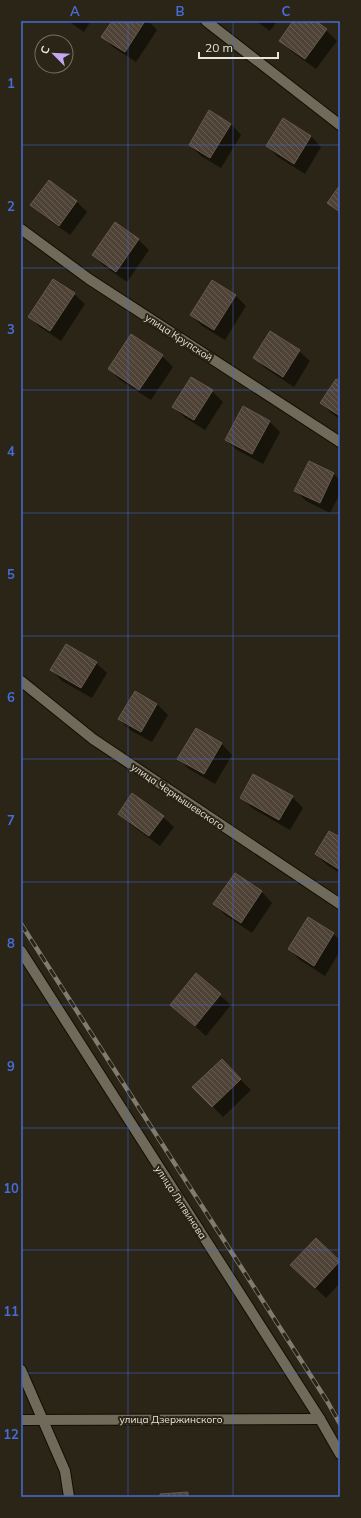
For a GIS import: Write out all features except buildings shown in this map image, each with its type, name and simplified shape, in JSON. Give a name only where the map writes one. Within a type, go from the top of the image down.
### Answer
[{"type":"street","points":[[206,21],[340,125]]},
{"type":"street","name":"улица Крупской","points":[[21,229],[89,279],[340,442]]},
{"type":"street","name":"улица Чернышевского","points":[[21,681],[93,739],[340,904]]},
{"type":"street","name":"улица Литвинова","points":[[21,951],[320,1418],[340,1454]]},
{"type":"street","points":[[21,1370],[65,1471],[69,1497]]},
{"type":"street","name":"улица Дзержинского","points":[[21,1420],[320,1418]]},
{"type":"railway","points":[[21,924],[327,1401],[340,1424]]}]
